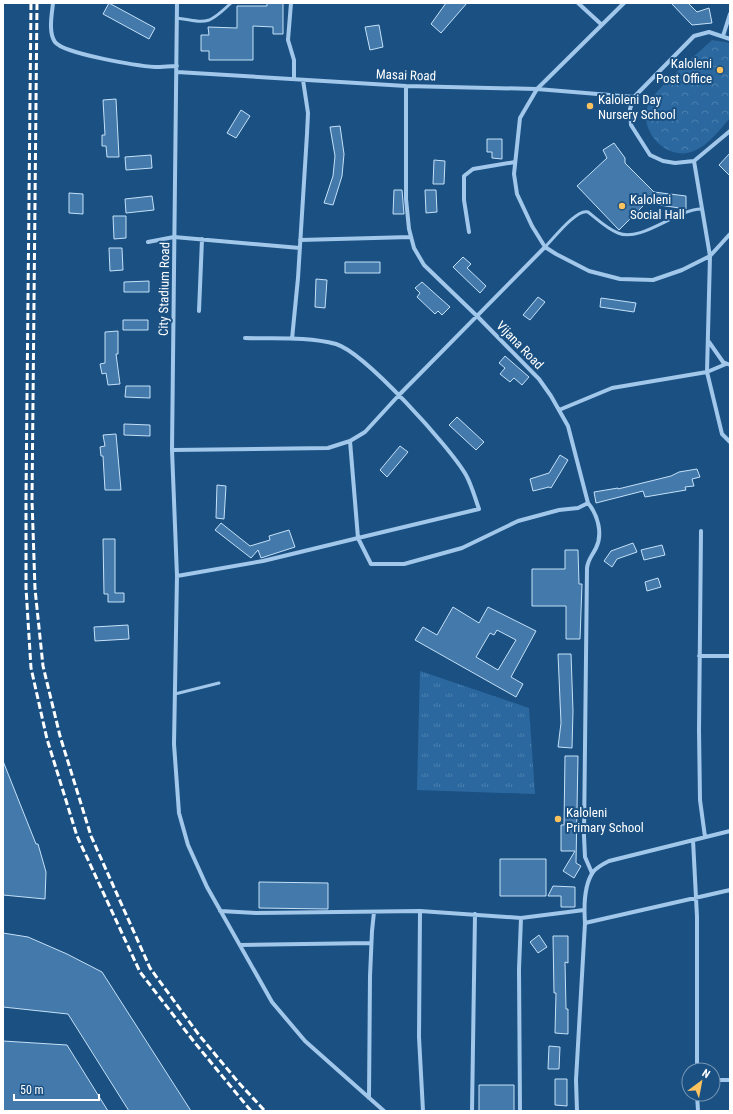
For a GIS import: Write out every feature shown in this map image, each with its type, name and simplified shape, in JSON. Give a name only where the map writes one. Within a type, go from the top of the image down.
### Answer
[{"type":"street","points":[[53,3],[51,31],[56,44],[99,58],[154,67],[177,66]]},
{"type":"street","name":"City Stadium Road","points":[[177,3],[172,450],[177,576],[175,767],[181,822],[196,865],[262,987],[293,1028],[321,1057],[384,1111]]},
{"type":"street","points":[[291,3],[288,40],[294,60],[294,79]]},
{"type":"street","points":[[578,3],[602,25]]},
{"type":"street","points":[[624,3],[537,88],[520,118],[514,174],[517,194],[532,226],[545,247],[589,271],[620,279],[653,280],[682,270],[710,256],[730,234]]},
{"type":"street","points":[[723,36],[730,14]]},
{"type":"street","points":[[730,39],[709,32],[694,36],[634,97],[630,108],[631,125],[650,155],[663,161],[675,163],[694,161],[730,131]]},
{"type":"street","name":"Masai Road","points":[[177,72],[406,86],[537,88],[634,97]]},
{"type":"street","points":[[292,339],[300,248],[308,113],[303,80]]},
{"type":"street","name":"Vijana Road","points":[[406,86],[406,199],[414,248],[424,266],[478,316],[539,379],[568,426],[588,503],[594,510],[598,521],[597,544],[595,550],[589,557],[587,568],[584,836],[585,857],[592,873]]},
{"type":"street","points":[[694,161],[710,256],[707,372],[722,434],[730,442]]},
{"type":"street","points":[[469,232],[464,200],[464,176],[473,169],[515,162]]},
{"type":"street","points":[[148,242],[174,237],[300,248]]},
{"type":"street","points":[[300,240],[411,237]]},
{"type":"street","points":[[199,311],[202,239]]},
{"type":"street","points":[[172,450],[328,448],[350,441],[365,432],[399,395],[545,247]]},
{"type":"street","points":[[177,576],[263,561],[479,510],[466,476],[456,460],[399,395],[353,353],[338,344],[318,340],[245,338]]},
{"type":"street","points":[[559,410],[612,388],[707,372],[728,364],[709,341]]},
{"type":"street","points":[[350,441],[358,538],[371,564],[404,564],[462,548],[518,521],[559,510],[578,508],[588,503]]},
{"type":"street","points":[[701,531],[699,656],[700,800],[705,837]]},
{"type":"street","points":[[699,656],[730,656]]},
{"type":"street","points":[[577,1111],[576,1080],[585,923],[584,910],[592,873],[609,861],[730,831]]},
{"type":"street","points":[[693,840],[696,897],[697,1062]]},
{"type":"street","points":[[585,923],[730,890]]},
{"type":"street","points":[[220,911],[256,913],[420,911],[521,918],[584,910]]},
{"type":"street","points":[[420,911],[419,1037],[423,1111]]},
{"type":"street","points":[[369,1098],[371,943],[374,912]]},
{"type":"street","points":[[472,1111],[475,914]]},
{"type":"street","points":[[520,1111],[521,918]]},
{"type":"street","points":[[240,945],[371,943]]},
{"type":"lane","points":[[177,18],[199,22],[209,21],[231,3]]},
{"type":"lane","points":[[545,247],[575,216],[582,211],[588,212],[613,231],[626,235],[657,226],[690,209],[702,209]]},
{"type":"lane","points":[[175,694],[219,683]]},
{"type":"green space","points":[[712,40],[730,43],[730,118],[714,137],[694,151],[683,153],[673,152],[664,147],[650,132],[646,122],[646,112],[649,103],[654,95],[669,79]]},
{"type":"green space","points":[[420,671],[529,708],[535,794],[417,790]]},
{"type":"building","points":[[109,3],[155,28],[149,39],[103,14]]},
{"type":"building","points":[[267,3],[283,3],[283,34],[273,34],[273,27],[253,26],[253,60],[209,60],[209,51],[201,51],[201,35],[209,35],[208,27],[237,28],[237,6],[267,6]]},
{"type":"building","points":[[446,3],[467,3],[441,33],[431,24]]},
{"type":"building","points":[[671,3],[688,3],[697,12],[709,8],[712,23],[692,25]]},
{"type":"building","points":[[379,25],[383,47],[370,50],[365,27]]},
{"type":"building","points":[[116,99],[119,157],[107,157],[106,146],[102,146],[102,135],[105,135],[103,100]]},
{"type":"building","points":[[241,110],[250,116],[236,138],[227,133]]},
{"type":"building","points":[[340,126],[344,154],[342,176],[333,205],[324,203],[333,176],[335,156],[330,127]]},
{"type":"building","points":[[487,139],[502,139],[502,159],[492,158],[492,152],[487,152]]},
{"type":"building","points":[[614,143],[625,158],[625,163],[654,192],[686,196],[686,209],[646,203],[619,230],[577,186],[607,158],[603,150]]},
{"type":"building","points":[[730,153],[730,176],[719,165]]},
{"type":"building","points":[[151,155],[152,168],[126,170],[125,157]]},
{"type":"building","points":[[434,160],[445,161],[444,184],[433,184]]},
{"type":"building","points":[[394,190],[402,190],[404,214],[393,214]]},
{"type":"building","points":[[425,190],[436,190],[437,212],[426,213]]},
{"type":"building","points":[[69,193],[83,194],[83,214],[69,213]]},
{"type":"building","points":[[152,196],[154,210],[126,213],[125,199]]},
{"type":"building","points":[[113,216],[126,216],[126,238],[114,239]]},
{"type":"building","points":[[109,248],[122,248],[123,270],[110,271]]},
{"type":"building","points":[[463,257],[471,264],[467,268],[486,286],[480,293],[453,267]]},
{"type":"building","points":[[345,262],[380,262],[380,273],[345,273]]},
{"type":"building","points":[[316,279],[327,280],[325,308],[315,307]]},
{"type":"building","points":[[149,281],[149,292],[124,292],[124,282]]},
{"type":"building","points":[[422,282],[450,307],[442,315],[438,311],[435,314],[417,297],[420,293],[415,288]]},
{"type":"building","points":[[538,297],[545,302],[530,320],[523,315]]},
{"type":"building","points":[[601,298],[636,303],[634,312],[600,307]]},
{"type":"building","points":[[123,320],[148,320],[148,330],[123,330]]},
{"type":"building","points":[[118,331],[118,354],[116,354],[120,384],[108,385],[106,373],[102,374],[100,364],[105,363],[105,332]]},
{"type":"building","points":[[505,356],[529,377],[522,385],[514,378],[510,382],[500,374],[505,368],[499,363]]},
{"type":"building","points":[[126,386],[150,386],[150,398],[125,397]]},
{"type":"building","points":[[457,417],[484,442],[476,450],[449,425]]},
{"type":"building","points":[[124,424],[150,425],[150,436],[124,435]]},
{"type":"building","points":[[116,434],[121,490],[105,490],[103,456],[101,456],[100,447],[105,446],[103,435]]},
{"type":"building","points":[[400,446],[408,452],[387,477],[380,470]]},
{"type":"building","points":[[560,455],[568,460],[551,488],[549,487],[533,491],[530,479],[549,473]]},
{"type":"building","points":[[697,469],[700,477],[692,479],[694,486],[685,487],[686,490],[645,497],[643,491],[596,503],[594,492],[618,489],[671,476],[679,472]]},
{"type":"building","points":[[217,485],[226,486],[224,519],[216,518]]},
{"type":"building","points":[[221,523],[250,546],[270,540],[269,536],[289,530],[295,547],[261,558],[258,550],[251,558],[215,530]]},
{"type":"building","points":[[103,539],[115,539],[115,593],[124,593],[124,602],[108,602],[108,594],[104,594]]},
{"type":"building","points":[[633,543],[637,552],[617,559],[612,567],[604,561],[611,551]]},
{"type":"building","points":[[662,545],[665,555],[644,560],[641,550]]},
{"type":"building","points":[[565,550],[578,550],[579,584],[582,584],[580,639],[566,639],[566,606],[532,606],[532,569],[565,569]]},
{"type":"building","points":[[658,578],[661,587],[647,591],[645,582]]},
{"type":"building","points":[[453,607],[479,623],[488,607],[536,631],[511,677],[523,684],[516,697],[415,640],[423,627],[437,635]],"holes":[[[497,630],[516,640],[498,670],[476,657],[490,633],[494,635]]]},
{"type":"building","points":[[128,625],[129,639],[95,641],[94,627]]},
{"type":"building","points":[[558,654],[571,654],[573,711],[572,748],[558,747],[561,723]]},
{"type":"building","points":[[565,756],[578,756],[576,863],[581,866],[574,878],[563,871],[575,851],[561,851],[561,825],[564,825]]},
{"type":"building","points":[[3,761],[36,844],[38,844],[46,872],[45,899],[3,895]]},
{"type":"building","points":[[500,859],[546,859],[546,896],[500,896]]},
{"type":"building","points":[[259,882],[328,883],[328,909],[259,908]]},
{"type":"building","points":[[553,886],[575,887],[575,907],[561,907],[561,896],[548,896]]},
{"type":"building","points":[[3,933],[28,937],[67,954],[102,972],[191,1111],[129,1111],[68,1014],[3,1007]]},
{"type":"building","points":[[539,935],[547,947],[538,953],[530,942]]},
{"type":"building","points":[[553,936],[568,936],[568,963],[565,962],[568,1034],[555,1033],[556,993],[554,993]]},
{"type":"building","points":[[3,1041],[67,1045],[108,1111],[3,1111]]},
{"type":"building","points":[[549,1046],[560,1047],[559,1069],[548,1069]]},
{"type":"building","points":[[555,1079],[567,1079],[567,1106],[555,1105]]},
{"type":"building","points":[[479,1085],[514,1085],[514,1111],[479,1111]]},
{"type":"railway","points":[[31,3],[26,499],[26,588],[31,668],[47,739],[77,836],[140,972],[195,1043],[251,1111]]},
{"type":"railway","points":[[37,3],[32,500],[35,589],[43,666],[60,736],[91,836],[150,968],[199,1035],[239,1083],[265,1111]]},
{"type":"place","name":"Kaloleni Post Office","points":[[720,70]]},
{"type":"place","name":"Kaloleni Day Nursery School","points":[[590,106]]},
{"type":"place","name":"Kaloleni Social Hall","points":[[622,206]]},
{"type":"place","name":"Kaloleni Primary School","points":[[558,819]]}]
